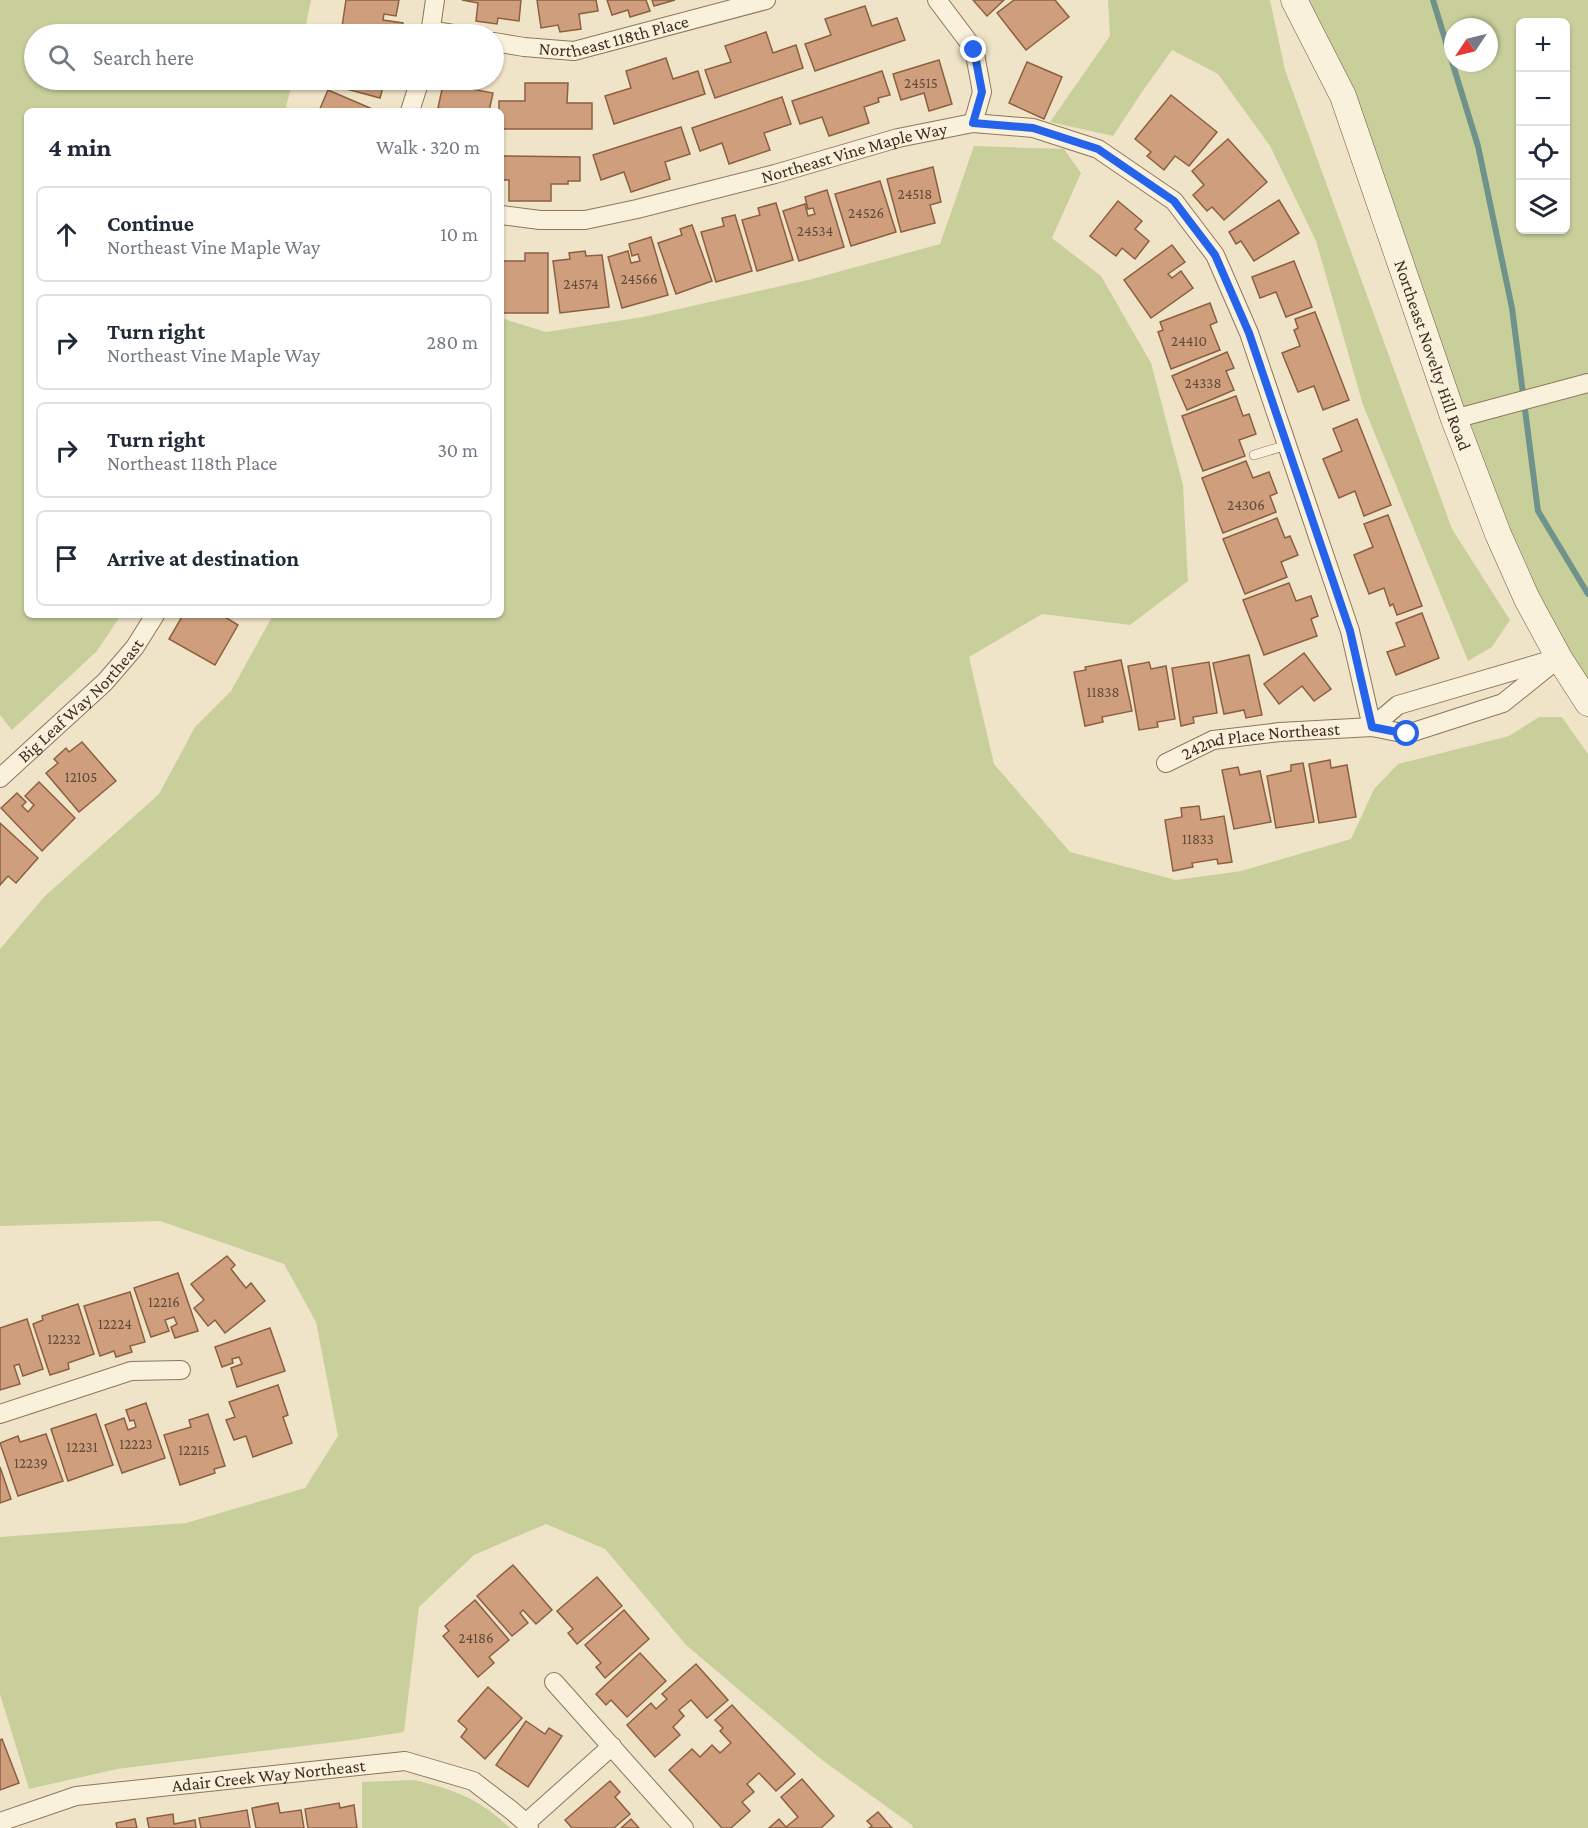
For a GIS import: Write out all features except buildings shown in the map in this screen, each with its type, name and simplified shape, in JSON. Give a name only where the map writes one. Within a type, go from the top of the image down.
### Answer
[{"type":"main road","name":"Northeast Novelty Hill Road","points":[[1294,0],[1343,96],[1454,418],[1498,534],[1522,588],[1559,658],[1588,703]]},
{"type":"street","points":[[431,24],[435,0]]},
{"type":"street","name":"Northeast 118th Place","points":[[504,44],[574,51],[766,0]]},
{"type":"street","points":[[937,0],[974,50],[982,92],[973,123]]},
{"type":"street","points":[[411,108],[417,90]]},
{"type":"street","name":"Northeast Vine Maple Way","points":[[504,215],[540,220],[585,220],[775,174],[898,138],[973,123],[1033,128],[1098,149],[1174,201],[1215,255],[1249,333],[1350,631],[1372,727]]},
{"type":"street","points":[[1454,418],[1588,384]]},
{"type":"street","name":"Big Leaf Way Northeast","points":[[0,778],[105,682],[135,646],[153,618]]},
{"type":"street","points":[[1372,727],[1407,734],[1503,703],[1559,658]]},
{"type":"street","points":[[1372,727],[1398,705],[1559,658]]},
{"type":"street","name":"242nd Place Northeast","points":[[1166,763],[1213,740],[1280,732],[1372,727]]},
{"type":"street","points":[[0,1414],[131,1371],[181,1370]]},
{"type":"street","points":[[554,1682],[684,1828]]},
{"type":"street","points":[[528,1826],[612,1746]]},
{"type":"street","name":"Adair Creek Way Northeast","points":[[0,1822],[76,1796],[405,1761],[473,1781],[528,1826]]},
{"type":"lane","points":[[1254,455],[1287,445]]},
{"type":"green space","points":[[0,0],[311,0],[306,24],[24,24],[24,90],[290,90],[286,108],[24,108],[24,618],[119,618],[97,651],[12,730],[0,715]]},
{"type":"green space","points":[[1108,0],[1270,0],[1285,70],[1452,529],[1510,620],[1492,647],[1468,661],[1363,405],[1316,241],[1270,146],[1218,74],[1172,50],[1113,136],[1050,122],[1110,36]]},
{"type":"green space","points":[[1293,0],[1588,0],[1588,703],[1559,658]]},
{"type":"green space","points":[[974,146],[1064,149],[1081,173],[1052,238],[1101,276],[1151,363],[1183,485],[1188,581],[1130,625],[1042,614],[969,657],[994,764],[1070,852],[1176,880],[1241,871],[1351,839],[1374,789],[1398,764],[1509,736],[1539,717],[1562,717],[1588,754],[1588,1828],[913,1828],[912,1825],[822,1760],[686,1645],[605,1549],[546,1524],[474,1555],[419,1607],[404,1732],[117,1769],[29,1789],[0,1694],[0,1537],[186,1523],[305,1488],[338,1436],[316,1322],[284,1264],[160,1221],[0,1226],[0,949],[45,896],[159,794],[195,727],[231,691],[271,618],[504,618],[504,319],[546,332],[643,317],[812,279],[940,244]]},
{"type":"green space","points":[[414,1780],[465,1796],[487,1809],[510,1828],[362,1828],[362,1782]]},
{"type":"waterway","points":[[1433,0],[1478,146],[1512,308],[1538,511],[1588,594]]},
{"type":"route","points":[[974,50],[982,92],[973,123],[1033,128],[1098,149],[1174,201],[1215,255],[1249,333],[1350,631],[1372,727],[1407,734]]}]
